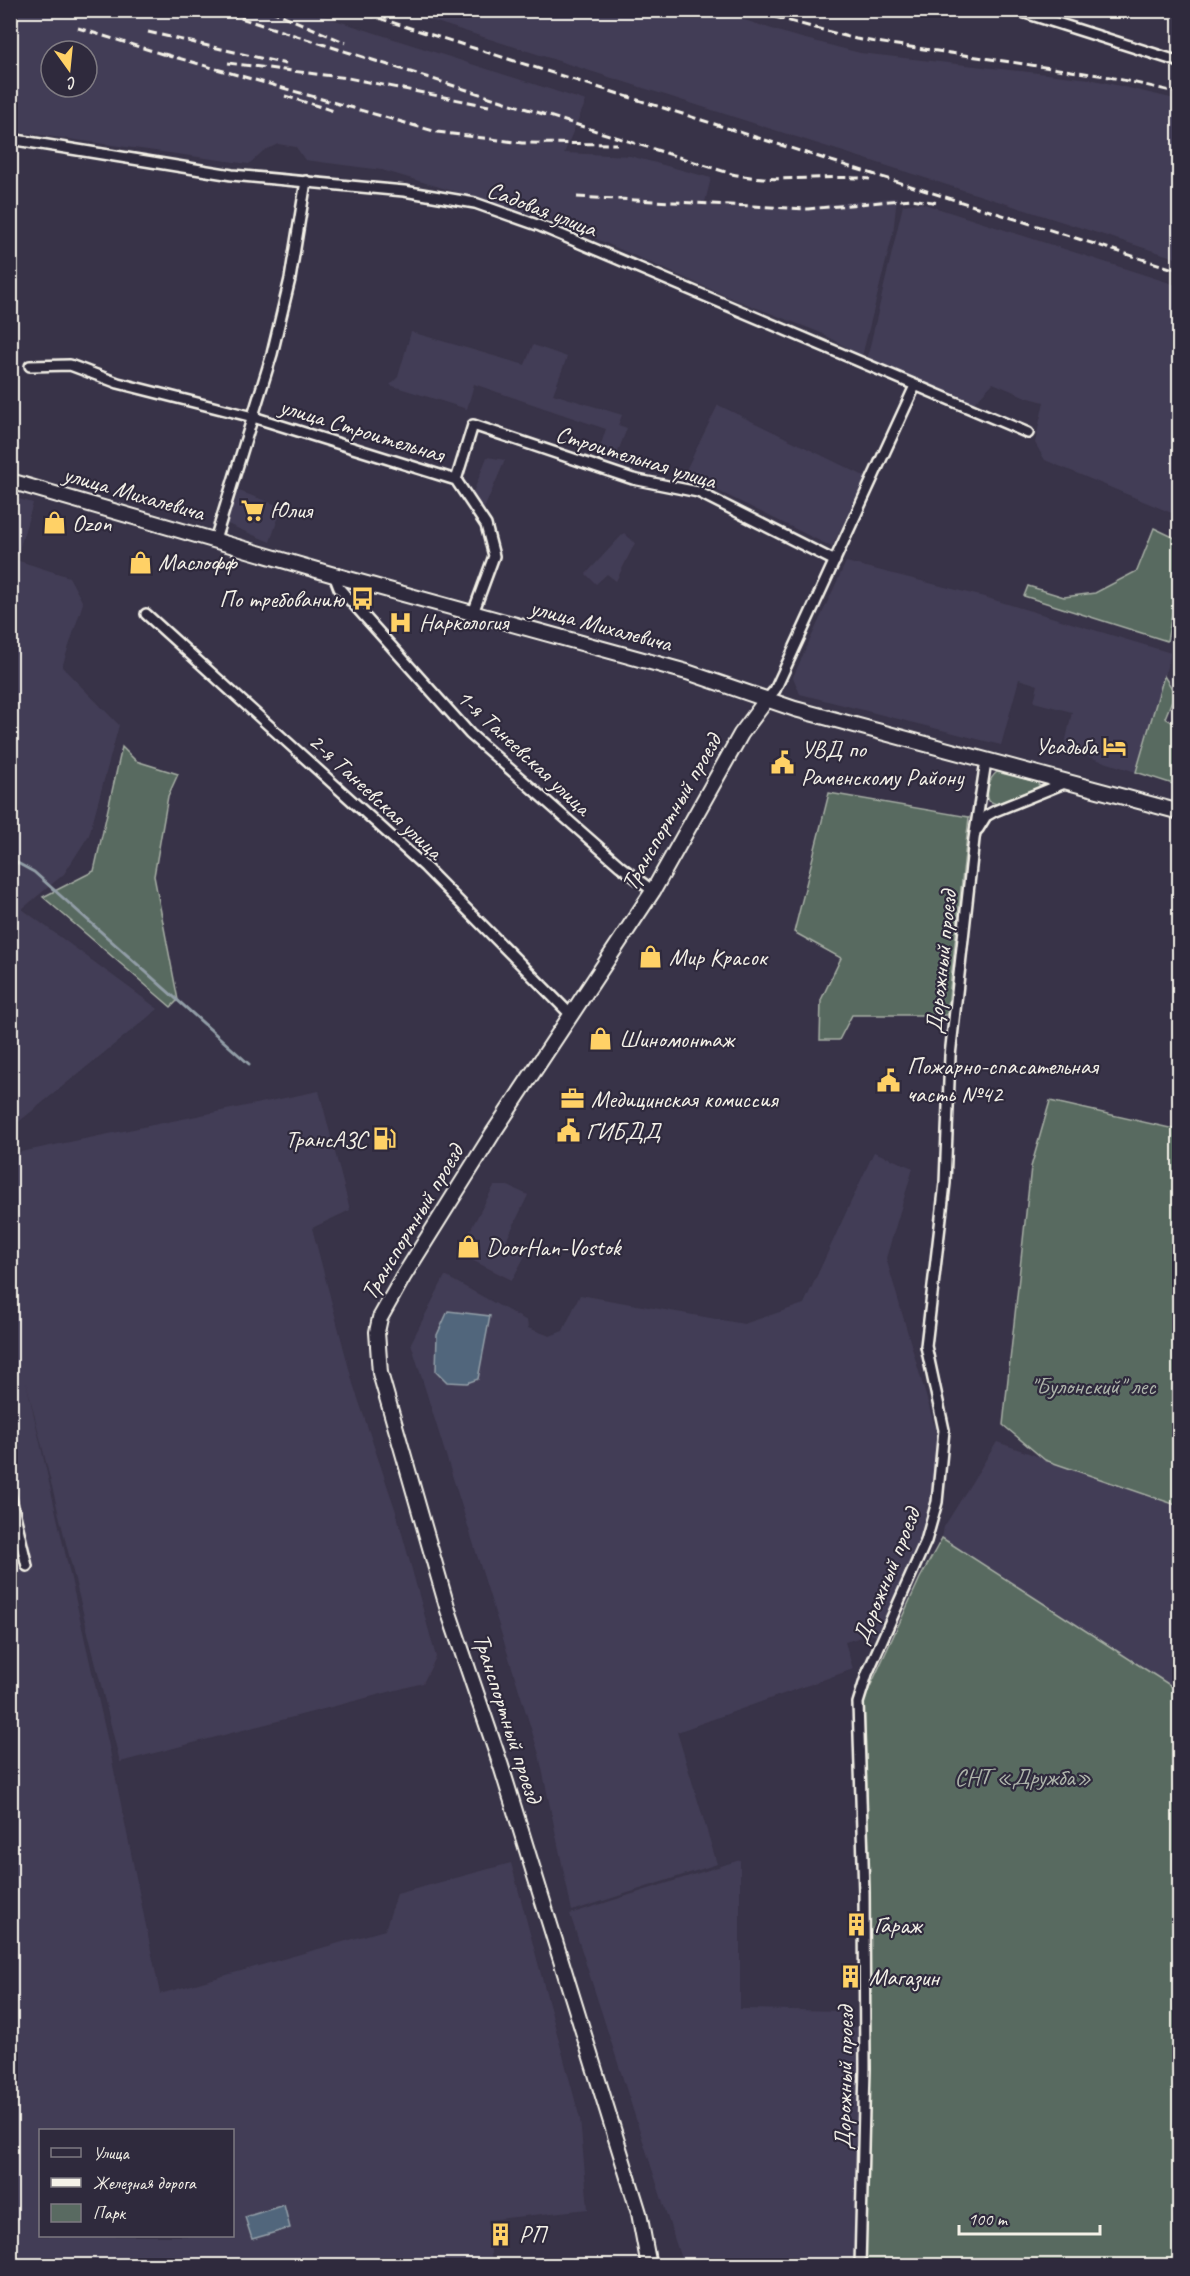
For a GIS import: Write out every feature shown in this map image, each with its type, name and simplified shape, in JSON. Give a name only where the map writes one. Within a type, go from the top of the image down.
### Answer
[{"type":"main road","name":"улица Михалевича","points":[[10,481],[334,575],[698,675],[795,710],[1179,812]]},
{"type":"main road","name":"Транспортный проезд","points":[[648,2265],[639,2213],[501,1766],[448,1610],[377,1359],[380,1318],[493,1133],[653,891],[741,734],[767,699]]},
{"type":"street","points":[[1016,10],[1179,62]]},
{"type":"street","name":"Садовая улица","points":[[10,139],[232,175],[404,191],[475,203],[540,226],[1028,433]]},
{"type":"street","name":"улица Строительная","points":[[215,540],[253,417],[290,279],[306,181]]},
{"type":"street","name":"улица Строительная","points":[[30,366],[70,365],[118,383],[253,417],[456,480],[486,525],[494,556],[472,613]]},
{"type":"street","name":"Транспортный проезд","points":[[767,699],[775,690],[915,386]]},
{"type":"street","name":"Строительная улица","points":[[456,480],[473,425],[633,479],[698,492],[835,561]]},
{"type":"street","name":"1-я Танеевская улица","points":[[334,575],[339,588],[470,734],[620,866],[653,891]]},
{"type":"street","name":"2-я Танеевская улица","points":[[146,614],[425,867],[571,1015]]},
{"type":"street","name":"Дорожный проезд","points":[[860,2265],[865,2054],[864,1893],[858,1703],[867,1674],[926,1541],[937,1502],[944,1430],[926,1346],[945,1183],[950,1056],[974,839],[986,761]]},
{"type":"street","points":[[974,839],[980,823],[994,811],[1069,781]]},
{"type":"street","points":[[10,1494],[27,1566]]},
{"type":"shaded area","points":[[11,10],[307,11],[586,101],[564,153],[630,156],[711,178],[705,202],[800,208],[897,197],[893,233],[862,356],[819,332],[726,296],[558,222],[382,170],[305,160],[296,147],[278,144],[263,151],[249,164],[11,131]]},
{"type":"shaded area","points":[[402,11],[717,11],[790,35],[860,53],[1090,79],[1179,100],[1179,259]]},
{"type":"shaded area","points":[[921,203],[1179,286],[1179,516],[1045,460],[1035,443],[1044,402],[993,383],[974,403],[867,359],[903,205]]},
{"type":"shaded area","points":[[411,332],[525,365],[533,345],[567,357],[553,394],[622,415],[618,425],[627,428],[617,454],[629,459],[625,467],[597,457],[606,429],[474,384],[467,409],[390,385],[398,377]]},
{"type":"shaded area","points":[[718,405],[866,477],[832,547],[684,474]]},
{"type":"shaded area","points":[[487,457],[505,460],[483,511],[471,498]]},
{"type":"shaded area","points":[[239,491],[282,507],[270,542],[225,523]]},
{"type":"shaded area","points":[[11,497],[33,503],[16,560],[69,577],[83,603],[62,667],[119,725],[89,835],[64,874],[22,909],[158,1009],[11,1128]]},
{"type":"shaded area","points":[[624,533],[635,543],[616,581],[607,574],[596,584],[586,574]]},
{"type":"shaded area","points":[[846,562],[984,597],[1171,653],[1136,772],[1064,749],[1072,712],[1034,702],[1038,685],[1019,679],[1001,745],[800,694],[793,677]]},
{"type":"shaded area","points":[[319,1091],[350,1210],[312,1228],[353,1384],[396,1512],[436,1657],[423,1683],[120,1762],[26,1381],[110,1751],[160,1994],[385,1930],[397,1894],[511,1863],[580,2119],[588,2209],[488,2220],[492,2265],[11,2265],[11,1154]]},
{"type":"shaded area","points":[[874,1152],[913,1168],[886,1258],[939,1441],[924,1536],[876,1636],[871,1634],[845,1642],[853,1669],[677,1732],[717,1864],[572,1911],[539,1754],[411,1343],[445,1276],[527,1321],[528,1328],[550,1336],[563,1331],[580,1295],[744,1324],[804,1304]]},
{"type":"shaded area","points":[[494,1186],[508,1186],[528,1195],[506,1241],[528,1250],[512,1280],[458,1253]]},
{"type":"shaded area","points":[[997,1442],[1179,1506],[1179,1691],[942,1538],[944,1527]]},
{"type":"shaded area","points":[[740,1860],[740,2009],[841,2011],[841,2026],[861,2027],[855,2265],[683,2265],[570,1914]]},
{"type":"green space","points":[[1154,528],[1179,540],[1179,578],[1167,641],[1024,596],[1028,586],[1064,597],[1095,593],[1137,571]]},
{"type":"green space","points":[[1164,676],[1175,693],[1165,718],[1179,726],[1179,786],[1136,772]]},
{"type":"green space","points":[[122,747],[136,761],[178,774],[168,796],[154,876],[178,1000],[171,1007],[43,897],[94,871]]},
{"type":"green space","points":[[997,772],[1037,782],[1040,787],[996,804],[989,801],[987,794],[990,781]]},
{"type":"green space","points":[[829,793],[969,817],[947,1015],[852,1015],[839,1040],[820,1040],[821,1000],[841,958],[794,932]]},
{"type":"green space","name":"\"Булонский\" лес","points":[[1050,1101],[1179,1130],[1179,1506],[1045,1460],[1003,1425],[1031,1167]]},
{"type":"green space","name":"СНТ «Дружба»","points":[[942,1538],[1179,1691],[1179,2265],[866,2265],[870,1892],[864,1700],[920,1578]]},
{"type":"water","points":[[448,1311],[490,1316],[478,1379],[467,1383],[447,1382],[436,1371],[437,1335]]},
{"type":"water","points":[[284,2205],[290,2228],[252,2239],[245,2217]]},
{"type":"waterway","points":[[10,859],[34,872],[249,1064]]},
{"type":"railway","points":[[215,10],[732,174],[784,179],[870,179]]},
{"type":"railway","points":[[270,10],[346,43]]},
{"type":"railway","points":[[353,10],[1180,271]]},
{"type":"railway","points":[[749,10],[856,39],[1105,76],[1180,93]]},
{"type":"railway","points":[[78,28],[172,57]]},
{"type":"railway","points":[[148,32],[286,64]]},
{"type":"railway","points":[[164,54],[437,132],[522,143],[617,144]]},
{"type":"railway","points":[[228,63],[348,78],[489,106]]},
{"type":"railway","points":[[285,96],[334,111]]},
{"type":"railway","points":[[577,197],[808,209],[911,199],[939,203]]},
{"type":"place","name":"Юлия","points":[[252,510]]},
{"type":"place","name":"Ozon","points":[[54,523]]},
{"type":"place","name":"Маслофф","points":[[140,562]]},
{"type":"place","name":"По требованию","points":[[362,599]]},
{"type":"place","name":"Наркология","points":[[401,622]]},
{"type":"place","name":"Усадьба","points":[[1115,746]]},
{"type":"place","name":"УВД по Раменскому Району","points":[[783,763]]},
{"type":"place","name":"Мир Красок","points":[[651,957]]},
{"type":"place","name":"Шиномонтаж","points":[[601,1039]]},
{"type":"place","name":"Пожарно-спасательная часть №42","points":[[889,1080]]},
{"type":"place","name":"Медицинская комиссия","points":[[573,1099]]},
{"type":"place","name":"ГИБДД","points":[[568,1131]]},
{"type":"place","name":"ТрансАЗС","points":[[385,1139]]},
{"type":"place","name":"DoorHan-Vostok","points":[[468,1247]]},
{"type":"place","name":"Гараж","points":[[856,1925]]},
{"type":"place","name":"Магазин","points":[[851,1977]]},
{"type":"place","name":"РП","points":[[501,2234]]}]
